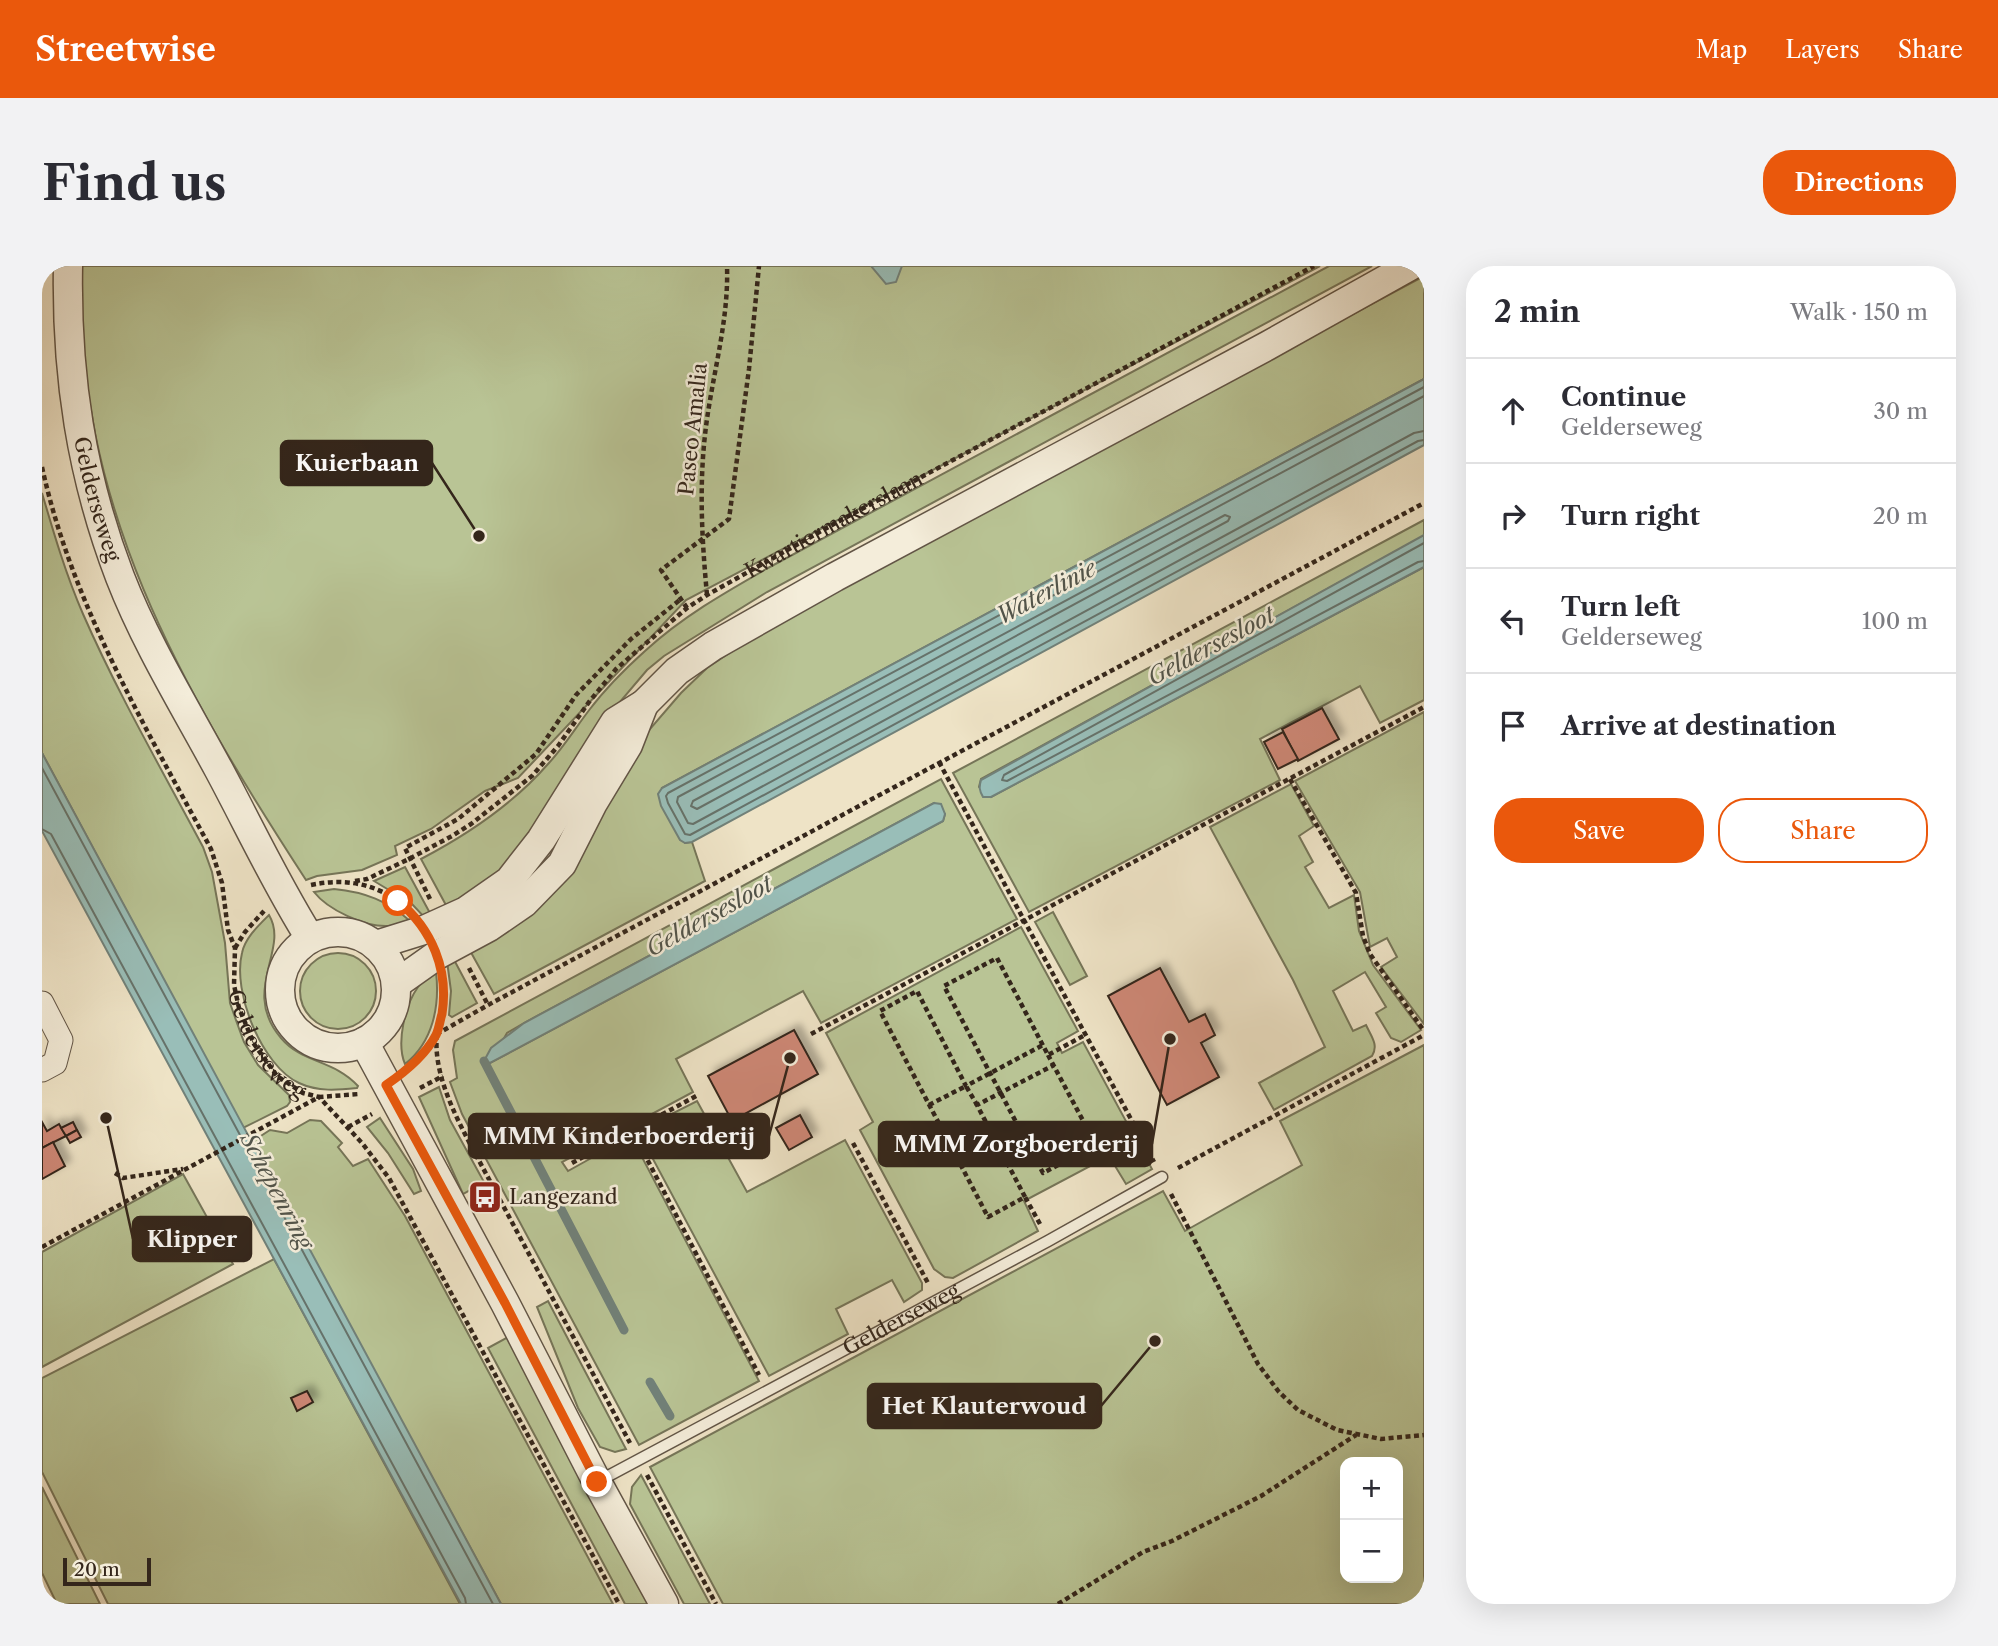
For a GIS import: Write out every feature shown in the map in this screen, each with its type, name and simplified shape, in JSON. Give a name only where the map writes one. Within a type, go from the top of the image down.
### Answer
[{"type":"street","name":"Gelderseweg","points":[[68,266],[67,323],[72,388],[83,457],[100,521],[121,579],[197,730],[310,938]]},
{"type":"street","points":[[376,945],[440,938],[524,903],[562,864],[593,803],[628,745],[644,704],[677,671],[713,646],[835,577],[1267,346],[1410,266]]},
{"type":"street","points":[[330,932],[351,932],[376,945],[390,962],[396,984],[395,1002],[389,1018],[378,1032],[364,1042],[342,1049],[320,1046],[299,1035],[285,1017],[279,995],[281,972],[292,952],[310,938],[330,932]]},
{"type":"street","points":[[396,984],[440,938]]},
{"type":"street","points":[[42,1003],[61,1040],[55,1063],[42,1070]]},
{"type":"street","points":[[364,1042],[664,1604]]},
{"type":"lane","name":"Gelderseweg","points":[[597,1482],[937,1301],[1162,1177]]},
{"type":"path","name":"Paseo Amalia","points":[[707,595],[700,499],[705,434],[725,306],[727,266]]},
{"type":"path","points":[[687,608],[661,570],[729,519],[750,369],[759,266]]},
{"type":"path","name":"Kwartiermakerslaan","points":[[440,938],[398,901],[355,881],[409,859],[471,824],[532,776],[616,669],[687,608],[832,525],[1314,266]]},
{"type":"path","name":"Gelderseweg","points":[[42,467],[63,545],[90,615],[218,866],[229,930],[235,948],[234,985],[245,1028],[277,1076],[303,1093],[318,1097],[379,1162],[619,1604]]},
{"type":"path","points":[[42,1247],[318,1097],[370,1092],[386,1085],[414,1063],[437,1034],[488,1005],[1424,503]]},
{"type":"path","name":"Kwartiermakerslaan","points":[[409,859],[405,848],[458,819],[536,754],[576,695],[631,639],[681,599]]},
{"type":"path","points":[[811,1034],[1424,707]]},
{"type":"path","points":[[939,762],[1162,1177],[1258,1364],[1279,1392],[1308,1415],[1337,1430],[1381,1439],[1424,1435]]},
{"type":"path","points":[[1162,1177],[1424,1033],[1370,954],[1363,936],[1356,892],[1290,779]]},
{"type":"path","points":[[409,859],[440,938],[488,1005]]},
{"type":"path","points":[[440,938],[444,1000],[437,1034],[447,1096],[716,1604]]},
{"type":"path","points":[[997,958],[1048,1055],[1096,1145],[1043,1173],[944,986],[997,958]]},
{"type":"path","points":[[1025,1197],[988,1217],[880,1011],[917,992],[977,1105],[1048,1241]]},
{"type":"path","points":[[1048,1055],[1085,1035]]},
{"type":"path","points":[[929,1105],[1043,1045]]},
{"type":"path","points":[[977,1105],[1054,1065]]},
{"type":"path","points":[[572,1163],[698,1095]]},
{"type":"path","points":[[632,1130],[768,1391]]},
{"type":"path","points":[[853,1143],[937,1301]]},
{"type":"path","points":[[115,1172],[123,1178],[187,1169]]},
{"type":"path","points":[[486,1203],[498,1196]]},
{"type":"path","points":[[416,1227],[424,1224]]},
{"type":"path","points":[[1058,1604],[1143,1552],[1172,1541],[1261,1496],[1356,1434]]},
{"type":"green space","points":[[82,266],[1320,266],[686,600],[518,778],[485,791],[431,829],[395,846],[397,855],[362,870],[306,880],[217,737],[178,664],[144,590],[116,514],[95,435],[84,352]]},
{"type":"green space","points":[[1329,266],[1372,266],[767,592],[664,656],[647,670],[613,710],[553,805],[496,877],[447,907],[421,859],[472,829],[520,792],[554,757],[609,686],[659,639],[689,616],[768,568]]},
{"type":"green space","points":[[1424,276],[1424,379],[662,788],[685,843],[692,842],[705,881],[494,994],[468,947],[508,922],[637,744],[681,693],[707,668],[768,627]]},
{"type":"green space","points":[[42,493],[83,614],[141,732],[203,847],[212,872],[225,943],[230,1003],[244,1042],[258,1065],[289,1095],[290,1102],[287,1106],[243,1128],[42,753]]},
{"type":"green space","points":[[1424,520],[1424,536],[981,779],[979,787],[991,797],[1424,567],[1424,700],[1380,723],[1360,686],[1260,739],[1280,780],[1029,912],[953,773]]},
{"type":"green space","points":[[1424,712],[1424,1024],[1381,967],[1397,957],[1387,938],[1370,947],[1360,892],[1295,781]]},
{"type":"green space","points":[[941,779],[1017,919],[821,1023],[803,991],[676,1059],[693,1092],[562,1162],[568,1171],[631,1136],[759,1381],[639,1445],[462,1114],[450,1082],[457,1078],[453,1050],[455,1041]],"holes":[[[934,803],[945,814],[943,821],[490,1063],[507,1033],[524,1023]]]},
{"type":"green space","points":[[1291,784],[1314,826],[1299,836],[1313,862],[1305,867],[1329,908],[1354,895],[1359,931],[1373,965],[1421,1030],[1401,1042],[1391,1038],[1376,1013],[1386,1007],[1365,972],[1333,991],[1353,1031],[1366,1025],[1374,1044],[1372,1056],[1274,1110],[1259,1083],[1325,1047],[1293,980],[1210,827]]},
{"type":"green space","points":[[405,867],[431,915],[426,919],[412,904],[374,881]]},
{"type":"green space","points":[[334,889],[356,892],[375,899],[410,921],[391,926],[369,924],[338,911],[314,892]]},
{"type":"green space","points":[[1053,912],[1087,976],[1070,985],[1035,922]]},
{"type":"green space","points":[[269,915],[274,928],[274,942],[265,987],[265,1003],[270,1020],[281,1038],[290,1046],[299,1053],[339,1071],[358,1086],[357,1088],[321,1089],[299,1083],[273,1061],[262,1045],[246,1007],[240,969],[246,942]]},
{"type":"green space","points":[[1021,927],[1078,1031],[1057,1043],[1062,1053],[1083,1042],[1152,1169],[1126,1184],[1109,1156],[1024,1201],[1038,1231],[953,1278],[945,1277],[934,1269],[860,1130],[873,1122],[826,1033]]},
{"type":"green space","points":[[338,953],[352,956],[365,964],[373,977],[376,991],[373,1005],[365,1018],[352,1026],[338,1029],[324,1026],[311,1018],[303,1005],[300,991],[303,977],[311,964],[324,956]]},
{"type":"green space","points":[[452,956],[477,1003],[452,1017],[449,1015],[451,991],[447,961]]},
{"type":"green space","points":[[436,972],[437,998],[428,1034],[415,1055],[405,1064],[401,1046],[406,1014],[418,987]]},
{"type":"green space","points":[[1424,1045],[1424,1604],[723,1604],[650,1467],[1163,1191],[1185,1231],[1302,1165],[1280,1121]]},
{"type":"green space","points":[[439,1087],[450,1120],[484,1182],[463,1194],[419,1097]]},
{"type":"green space","points":[[697,1101],[747,1192],[845,1140],[922,1283],[922,1290],[904,1302],[892,1280],[836,1309],[848,1334],[769,1376],[638,1131]]},
{"type":"green space","points":[[380,1118],[413,1169],[421,1191],[414,1194],[388,1153],[367,1127]]},
{"type":"green space","points":[[310,1120],[321,1121],[342,1143],[338,1147],[353,1166],[368,1159],[405,1216],[613,1604],[501,1604],[250,1143],[270,1130],[287,1133]]},
{"type":"green space","points":[[183,1174],[233,1264],[42,1367],[42,1252]]},
{"type":"green space","points":[[274,1259],[460,1604],[108,1604],[42,1472],[42,1378]]},
{"type":"green space","points":[[548,1301],[626,1449],[615,1452],[600,1447],[578,1408],[537,1307]]},
{"type":"green space","points":[[508,1337],[652,1604],[625,1604],[488,1348]]},
{"type":"green space","points":[[641,1475],[710,1604],[684,1604],[630,1504],[632,1487]]},
{"type":"green space","points":[[42,1487],[100,1604],[57,1604],[42,1573]]},
{"type":"water","points":[[871,266],[902,266],[896,282],[886,284]]},
{"type":"water","name":"Waterlinie","points":[[1424,379],[1424,445],[692,842],[685,843],[680,840],[661,806],[658,794],[662,788]]},
{"type":"water","points":[[1424,535],[1424,567],[991,797],[983,797],[981,780]]},
{"type":"water","name":"Schepenring","points":[[42,753],[501,1604],[461,1604],[42,831]]},
{"type":"water","points":[[934,803],[941,804],[945,814],[943,821],[490,1063],[484,1061],[491,1048],[524,1023]]},
{"type":"building","points":[[1322,708],[1339,739],[1298,761],[1282,729]]},
{"type":"building","points":[[1283,732],[1298,759],[1278,769],[1264,742]]},
{"type":"building","points":[[1160,968],[1189,1022],[1205,1014],[1215,1035],[1201,1043],[1219,1077],[1167,1105],[1108,996]]},
{"type":"building","points":[[794,1030],[818,1074],[732,1121],[708,1076]]},
{"type":"building","points":[[800,1115],[812,1137],[789,1150],[776,1128]]},
{"type":"building","points":[[42,1122],[47,1131],[59,1124],[66,1136],[42,1148]]},
{"type":"building","points":[[73,1122],[77,1130],[66,1136],[61,1128]]},
{"type":"building","points":[[77,1130],[81,1137],[70,1143],[66,1136]]},
{"type":"building","points":[[53,1142],[65,1166],[42,1179],[42,1148]]},
{"type":"building","points":[[307,1391],[313,1402],[297,1411],[291,1398]]},
{"type":"waterway","points":[[484,1061],[624,1330]]},
{"type":"waterway","points":[[650,1382],[670,1416]]},
{"type":"place","name":"Kuierbaan","points":[[479,536]]},
{"type":"place","name":"MMM Zorgboerderij","points":[[1170,1039]]},
{"type":"place","name":"MMM Kinderboerderij","points":[[790,1058]]},
{"type":"place","name":"Klipper","points":[[106,1118]]},
{"type":"place","name":"Langezand","points":[[485,1197]]},
{"type":"place","name":"Het Klauterwoud","points":[[1155,1341]]},
{"type":"route","points":[[398,901],[418,920],[432,942],[441,969],[444,1000],[437,1034],[414,1063],[386,1085],[505,1303],[597,1482]]},
{"type":"water label","name":"Geldersesloot","points":[[1211,646]]},
{"type":"water label","name":"Geldersesloot","points":[[709,916]]}]
